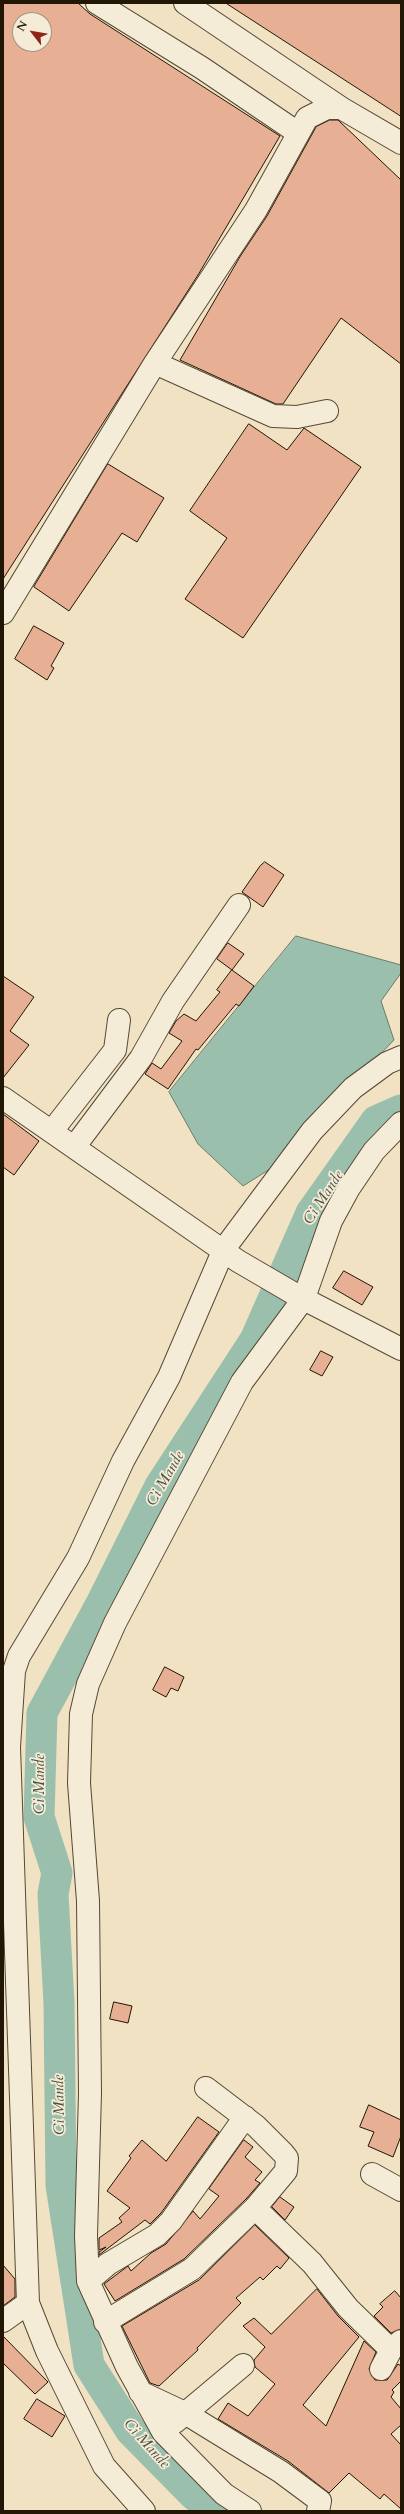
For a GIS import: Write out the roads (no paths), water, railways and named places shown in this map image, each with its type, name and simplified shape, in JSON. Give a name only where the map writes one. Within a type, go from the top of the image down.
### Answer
[{"type":"street","points":[[97,3],[202,68],[298,133]]},
{"type":"street","points":[[185,3],[341,108],[401,143]]},
{"type":"street","points":[[3,613],[155,363],[256,210],[306,118],[327,108],[341,108]]},
{"type":"street","points":[[155,363],[273,416],[297,417],[327,411]]},
{"type":"street","points":[[75,1146],[141,1058],[173,1001],[239,904]]},
{"type":"street","points":[[52,1132],[115,1050],[119,1020]]},
{"type":"street","points":[[144,2511],[104,2466],[46,2351],[28,2303],[9,1747],[8,1675],[78,1558],[123,1461],[231,1255],[312,1131],[354,1088],[387,1064],[401,1057]]},
{"type":"street","points":[[3,1098],[75,1146],[231,1255],[301,1297],[401,1349]]},
{"type":"street","points":[[250,2511],[224,2494],[163,2432],[140,2392],[105,2322],[88,2281],[86,2236],[90,2093],[88,1901],[80,1783],[80,1714],[88,1684],[115,1624],[239,1389],[301,1297],[332,1221],[349,1188],[374,1151],[401,1123]]},
{"type":"street","points":[[105,2322],[192,2269],[255,2208],[286,2171],[287,2158],[245,2117],[206,2088]]},
{"type":"street","points":[[88,2281],[108,2264],[156,2235],[171,2221],[245,2117]]},
{"type":"street","points":[[372,2174],[401,2190]]},
{"type":"street","points":[[255,2208],[312,2263],[348,2308],[396,2345],[381,2369]]},
{"type":"street","points":[[3,2321],[28,2303]]},
{"type":"street","points":[[163,2432],[243,2365]]},
{"type":"street","points":[[140,2392],[185,2413],[307,2490],[320,2501],[318,2511]]},
{"type":"waterway","name":"Ci Mande","points":[[214,2511],[193,2494],[131,2431],[89,2365],[61,2185],[59,2003],[53,1894],[57,1873],[39,1817],[42,1713],[103,1600],[160,1486],[255,1340],[311,1213],[376,1121],[401,1110]]}]
